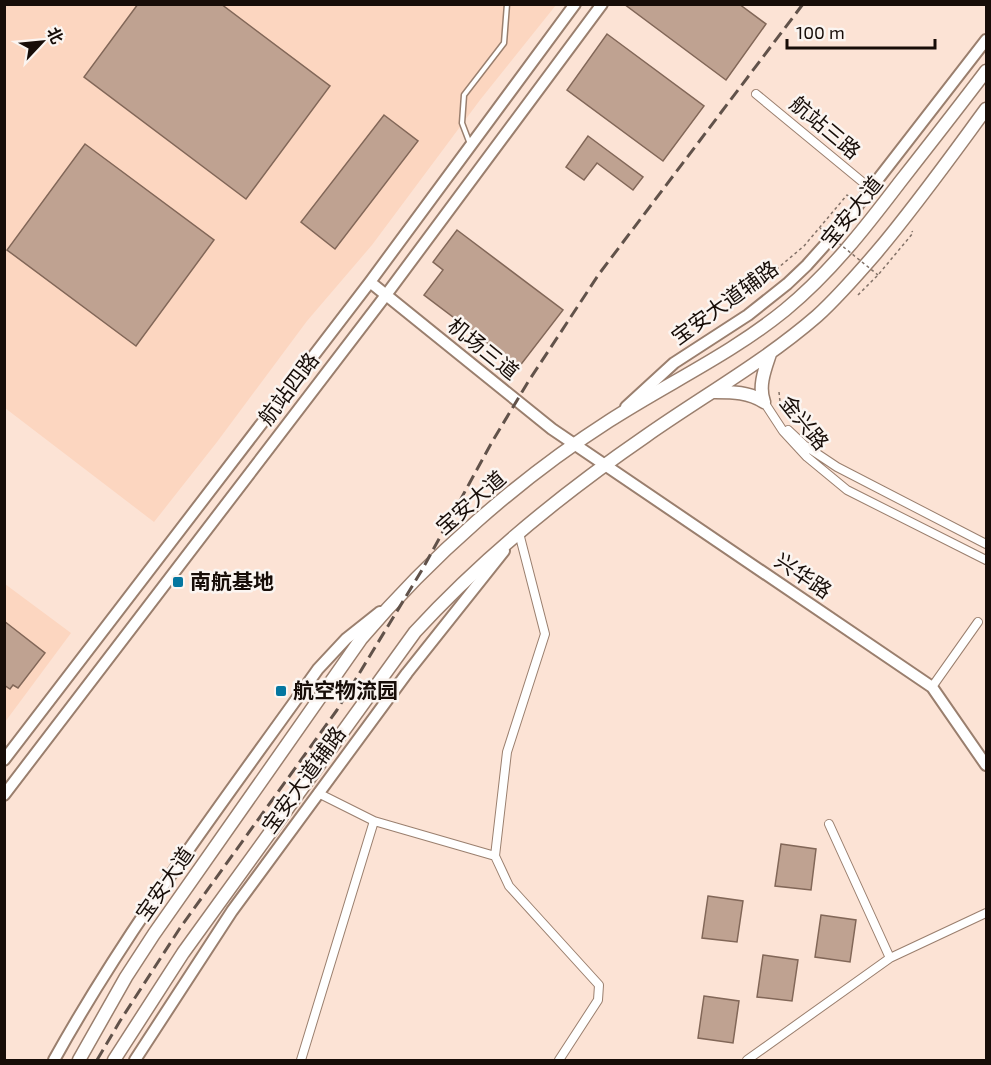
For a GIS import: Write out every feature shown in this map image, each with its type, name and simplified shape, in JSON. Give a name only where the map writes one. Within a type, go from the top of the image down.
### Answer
[{"type":"main road","name":"宝安大道","points":[[79,1060],[126,977],[154,934],[361,639],[397,599],[508,496],[574,444],[726,352],[784,311],[812,287],[859,235],[987,71]]},
{"type":"main road","name":"宝安大道","points":[[114,1060],[183,953],[391,662],[415,632],[441,604],[519,533],[645,436],[770,354],[818,315],[852,282],[903,220],[987,109]]},
{"type":"main road","points":[[764,402],[761,396],[763,375],[770,354]]},
{"type":"main road","points":[[714,392],[738,392],[764,402]]},
{"type":"street","name":"航站四路","points":[[4,760],[370,282],[575,4]]},
{"type":"street","name":"航站四路","points":[[4,795],[386,295],[602,4]]},
{"type":"street","name":"宝安大道辅路","points":[[611,420],[674,363],[748,315],[788,284],[824,248],[987,40]]},
{"type":"street","name":"航站三路","points":[[756,94],[871,189]]},
{"type":"street","name":"机场三道","points":[[370,282],[552,429],[574,444]]},
{"type":"street","name":"金兴路","points":[[764,402],[776,418],[804,445],[837,468],[987,544]]},
{"type":"street","name":"金兴路","points":[[764,402],[795,444],[819,469],[840,485],[987,560]]},
{"type":"street","name":"兴华路","points":[[574,444],[932,687],[987,765]]},
{"type":"street","name":"宝安大道辅路","points":[[135,1060],[232,911],[414,664],[519,533]]},
{"type":"street","points":[[519,533],[545,634],[507,752],[495,855],[509,886],[598,985],[598,999],[559,1060]]},
{"type":"street","points":[[54,1060],[138,923],[318,669],[346,639],[397,599]]},
{"type":"street","points":[[932,687],[978,622]]},
{"type":"street","points":[[318,793],[374,821],[495,855]]},
{"type":"street","points":[[301,1060],[374,821]]},
{"type":"street","points":[[829,824],[891,958]]},
{"type":"street","points":[[747,1060],[891,958],[987,913]]},
{"type":"lane","points":[[471,146],[462,123],[464,95],[504,43],[507,4]]},
{"type":"path","points":[[776,278],[772,273],[804,246],[847,195]]},
{"type":"path","points":[[820,228],[878,275]]},
{"type":"path","points":[[859,294],[914,233],[912,231]]},
{"type":"shaded area","points":[[4,5],[556,5],[480,100],[372,245],[307,321],[154,522],[5,408]]},
{"type":"shaded area","points":[[5,584],[71,633],[5,722]]},
{"type":"building","points":[[138,4],[221,4],[330,86],[246,199],[84,77]]},
{"type":"building","points":[[624,4],[739,4],[766,24],[726,80]]},
{"type":"building","points":[[607,34],[704,106],[663,161],[567,90]]},
{"type":"building","points":[[384,115],[418,141],[335,249],[301,222]]},
{"type":"building","points":[[588,136],[643,177],[633,190],[597,163],[584,180],[566,167]]},
{"type":"building","points":[[85,144],[214,240],[136,346],[7,250]]},
{"type":"building","points":[[457,230],[563,310],[519,367],[424,295],[443,270],[433,262]]},
{"type":"building","points":[[4,621],[45,653],[18,688],[13,685],[10,689],[4,685]]},
{"type":"building","points":[[781,844],[816,849],[811,890],[775,886]]},
{"type":"building","points":[[708,896],[743,901],[737,942],[702,938]]},
{"type":"building","points":[[821,915],[856,920],[850,962],[815,957]]},
{"type":"building","points":[[763,955],[798,960],[792,1001],[757,997]]},
{"type":"building","points":[[704,996],[739,1001],[733,1043],[698,1038]]},
{"type":"railway","points":[[97,1060],[180,928],[337,710],[422,570],[492,442],[528,382],[599,274],[803,4]]},
{"type":"place","name":"南航基地","points":[[178,582]]},
{"type":"place","name":"航空物流园","points":[[281,691]]}]
